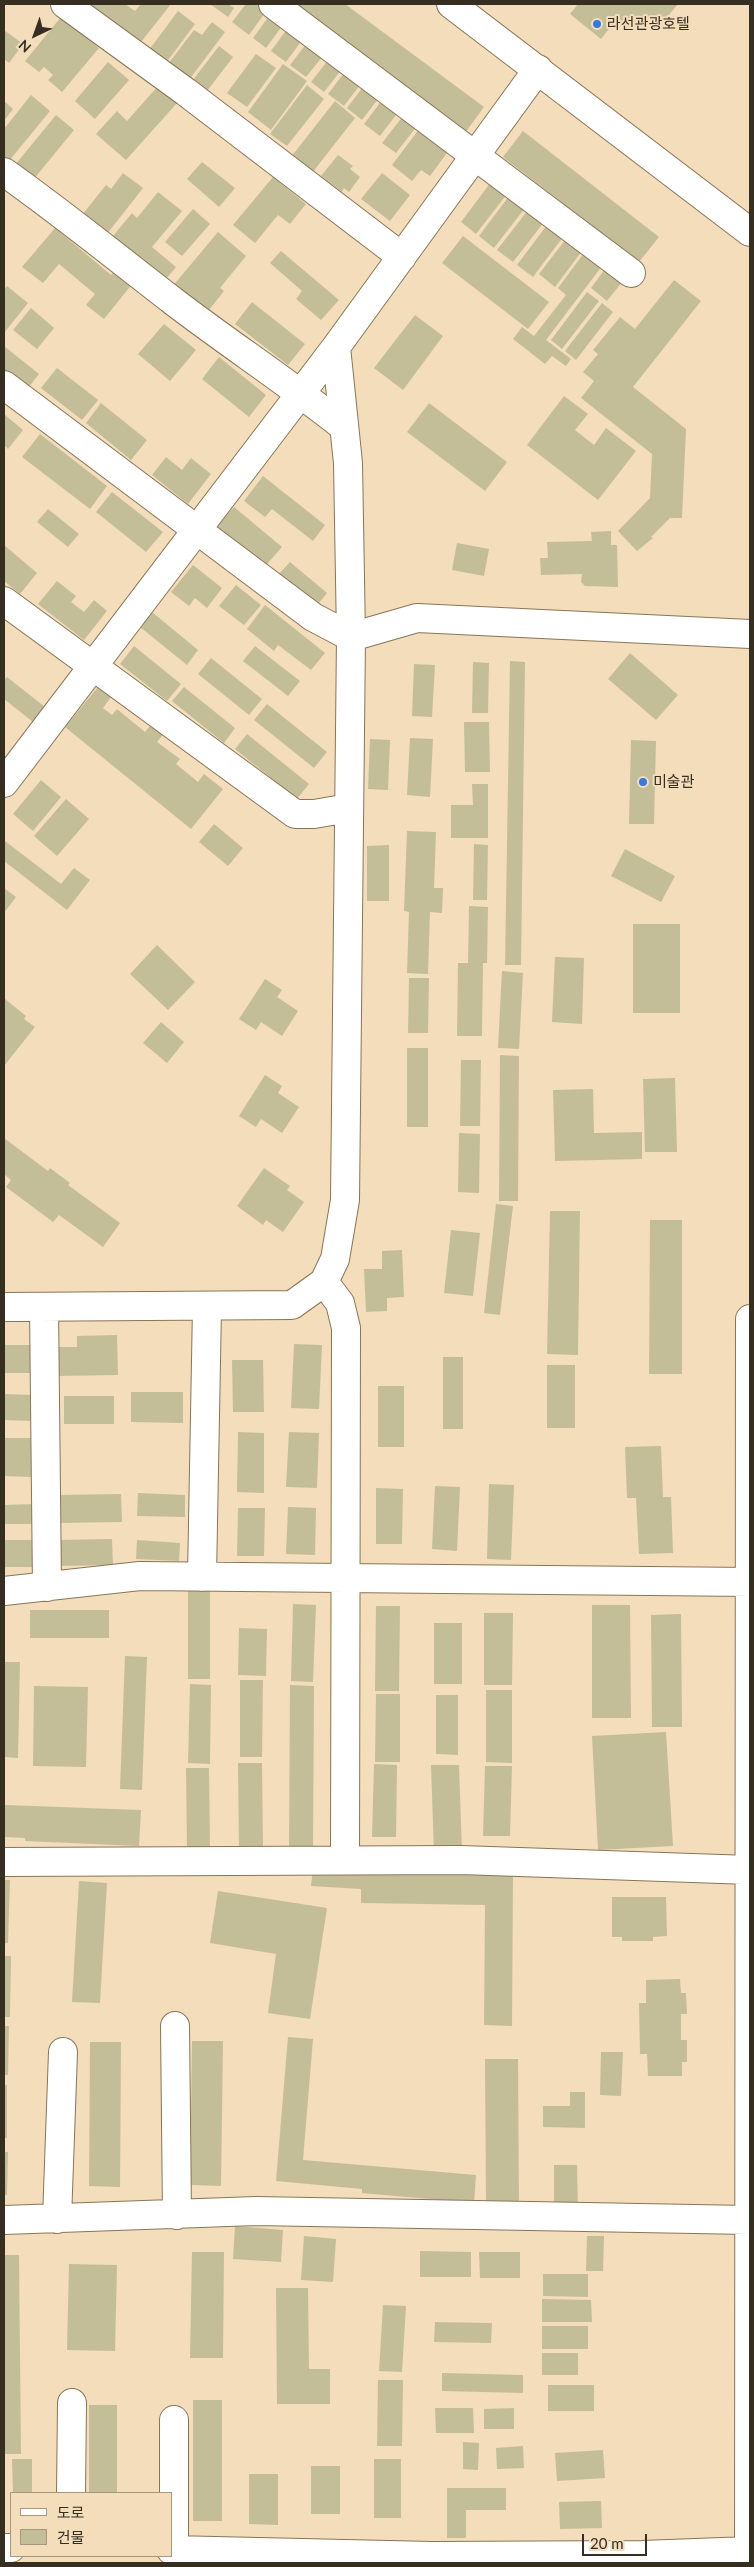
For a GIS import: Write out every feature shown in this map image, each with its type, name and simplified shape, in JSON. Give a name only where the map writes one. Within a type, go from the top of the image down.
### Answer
[{"type":"street","points":[[65,4],[201,103],[402,257]]},
{"type":"street","points":[[273,4],[631,273]]},
{"type":"street","points":[[451,4],[750,232]]},
{"type":"street","points":[[4,783],[336,347],[538,69]]},
{"type":"street","points":[[4,172],[174,302],[301,393],[344,428]]},
{"type":"street","points":[[4,1308],[292,1305],[324,1282],[335,1259],[345,1200],[352,637],[348,463],[336,347]]},
{"type":"street","points":[[4,385],[195,530],[313,616],[352,637],[417,618],[750,634]]},
{"type":"street","points":[[4,601],[296,814],[314,814],[349,808]]},
{"type":"street","points":[[324,1282],[340,1303],[346,1328],[345,1860]]},
{"type":"street","points":[[44,1307],[47,1587]]},
{"type":"street","points":[[202,1577],[207,1307]]},
{"type":"street","points":[[174,2420],[173,2550],[260,2557],[642,2555],[749,2557],[750,1319]]},
{"type":"street","points":[[4,1591],[140,1576],[750,1582]]},
{"type":"street","points":[[4,1862],[461,1860],[750,1870]]},
{"type":"street","points":[[175,2026],[177,2215]]},
{"type":"street","points":[[57,2219],[64,2052]]},
{"type":"street","points":[[4,2220],[256,2212],[748,2220]]},
{"type":"street","points":[[71,2492],[72,2404]]},
{"type":"building","points":[[87,4],[125,4],[135,11],[141,4],[171,4],[141,42]]},
{"type":"building","points":[[210,4],[228,4],[234,8],[228,17]]},
{"type":"building","points":[[246,4],[259,4],[267,10],[249,35],[232,22]]},
{"type":"building","points":[[290,4],[345,4],[484,107],[465,133]]},
{"type":"building","name":"라선관광호텔","points":[[578,4],[678,4],[659,27],[644,15],[630,32],[616,20],[601,39],[570,14]]},
{"type":"building","points":[[178,11],[195,24],[166,63],[149,50]]},
{"type":"building","points":[[272,12],[285,22],[266,48],[253,38]]},
{"type":"building","points":[[61,17],[99,48],[62,92],[48,80],[53,75],[44,67],[39,72],[25,61]]},
{"type":"building","points":[[212,22],[225,32],[189,80],[168,64],[194,30],[202,35]]},
{"type":"building","points":[[290,25],[305,36],[286,62],[271,51]]},
{"type":"building","points":[[4,30],[23,44],[9,63],[4,59]]},
{"type":"building","points":[[310,39],[327,51],[306,77],[290,65]]},
{"type":"building","points":[[219,46],[233,57],[207,91],[193,80]]},
{"type":"building","points":[[256,54],[276,68],[247,107],[227,93]]},
{"type":"building","points":[[329,59],[342,69],[324,92],[311,82]]},
{"type":"building","points":[[108,62],[129,80],[95,119],[75,101]]},
{"type":"building","points":[[283,64],[307,81],[271,130],[248,112]]},
{"type":"building","points":[[347,69],[363,81],[344,106],[328,94]]},
{"type":"building","points":[[366,83],[381,95],[362,120],[347,108]]},
{"type":"building","points":[[307,85],[324,99],[287,146],[270,134]]},
{"type":"building","points":[[158,86],[177,103],[126,160],[96,134],[117,111],[127,121]]},
{"type":"building","points":[[31,95],[50,111],[9,161],[4,157],[4,129]]},
{"type":"building","points":[[386,95],[402,107],[380,136],[364,124]]},
{"type":"building","points":[[4,101],[13,109],[4,121]]},
{"type":"building","points":[[335,101],[355,118],[312,173],[291,157]]},
{"type":"building","points":[[56,115],[74,130],[33,180],[15,165]]},
{"type":"building","points":[[403,116],[417,126],[396,153],[382,143]]},
{"type":"building","points":[[423,124],[452,146],[430,176],[421,170],[412,181],[392,165]]},
{"type":"building","points":[[523,131],[659,237],[639,262],[503,157]]},
{"type":"building","points":[[338,155],[353,166],[350,169],[360,177],[349,192],[344,188],[342,192],[321,176]]},
{"type":"building","points":[[202,162],[235,188],[219,207],[187,179]]},
{"type":"building","points":[[123,173],[143,188],[107,234],[82,215],[106,185],[111,189]]},
{"type":"building","points":[[382,173],[410,195],[390,221],[361,199]]},
{"type":"building","points":[[273,177],[306,204],[290,224],[278,215],[255,243],[233,225]]},
{"type":"building","points":[[491,182],[507,194],[476,234],[461,222]]},
{"type":"building","points":[[158,192],[182,211],[152,247],[176,267],[166,279],[113,236],[132,213],[137,218]]},
{"type":"building","points":[[509,196],[525,208],[494,248],[479,236]]},
{"type":"building","points":[[193,209],[210,224],[182,256],[165,242]]},
{"type":"building","points":[[528,210],[544,222],[513,262],[497,250]]},
{"type":"building","points":[[547,225],[563,237],[533,277],[517,265]]},
{"type":"building","points":[[55,228],[111,275],[116,269],[133,283],[104,319],[86,305],[95,294],[59,264],[43,283],[22,267]]},
{"type":"building","points":[[218,232],[246,256],[220,288],[224,291],[209,310],[189,294],[186,298],[172,287]]},
{"type":"building","points":[[463,236],[549,302],[528,329],[442,263]]},
{"type":"building","points":[[566,239],[582,251],[555,287],[539,274]]},
{"type":"building","points":[[281,251],[339,300],[321,320],[296,299],[302,291],[270,263]]},
{"type":"building","points":[[584,253],[602,266],[546,340],[571,359],[566,366],[552,356],[545,364],[513,339],[522,327],[534,336],[566,295],[558,288]]},
{"type":"building","points":[[605,269],[622,282],[607,301],[591,288]]},
{"type":"building","points":[[674,280],[701,301],[633,387],[686,429],[682,518],[670,518],[651,537],[653,538],[637,551],[618,531],[650,498],[652,454],[581,398],[594,381],[583,372],[598,354],[593,350],[620,317],[635,329]]},
{"type":"building","points":[[7,286],[28,303],[4,333],[4,290]]},
{"type":"building","points":[[587,292],[599,301],[562,349],[551,340]]},
{"type":"building","points":[[252,302],[305,344],[288,365],[235,324]]},
{"type":"building","points":[[602,303],[613,312],[576,360],[565,351]]},
{"type":"building","points":[[31,308],[54,328],[37,349],[13,330]]},
{"type":"building","points":[[415,315],[443,336],[403,390],[374,368]]},
{"type":"building","points":[[164,324],[196,350],[170,381],[138,354]]},
{"type":"building","points":[[4,346],[39,374],[28,388],[4,370]]},
{"type":"building","points":[[219,357],[266,395],[249,417],[202,379]]},
{"type":"building","points":[[57,368],[98,400],[82,420],[41,388]]},
{"type":"building","points":[[564,396],[588,414],[575,430],[594,445],[606,428],[636,451],[598,500],[527,445]]},
{"type":"building","points":[[101,403],[147,440],[131,460],[86,423]]},
{"type":"building","points":[[429,403],[507,462],[485,491],[407,432]]},
{"type":"building","points":[[4,414],[23,430],[8,449],[4,445]]},
{"type":"building","points":[[40,434],[107,486],[90,509],[22,457]]},
{"type":"building","points":[[166,457],[182,470],[191,458],[211,474],[188,504],[152,475]]},
{"type":"building","points":[[263,476],[325,525],[313,541],[272,509],[265,517],[244,501]]},
{"type":"building","points":[[112,492],[163,532],[146,552],[96,512]]},
{"type":"building","points":[[234,507],[282,547],[262,570],[214,529]]},
{"type":"building","points":[[48,509],[79,534],[68,547],[37,522]]},
{"type":"building","points":[[611,531],[611,545],[617,545],[618,587],[585,586],[581,582],[582,574],[541,575],[540,558],[548,558],[547,542],[592,541],[591,532]]},
{"type":"building","points":[[457,543],[489,549],[484,576],[452,570]]},
{"type":"building","points":[[4,545],[37,573],[20,594],[4,581]]},
{"type":"building","points":[[290,562],[327,593],[315,608],[277,576]]},
{"type":"building","points":[[193,565],[222,588],[207,608],[195,598],[189,606],[171,592]]},
{"type":"building","points":[[57,581],[76,596],[71,602],[84,612],[94,600],[107,611],[84,640],[38,604]]},
{"type":"building","points":[[236,585],[261,605],[244,625],[219,606]]},
{"type":"building","points":[[265,605],[325,653],[311,670],[278,645],[274,651],[247,629]]},
{"type":"building","points":[[152,612],[198,650],[187,665],[140,627]]},
{"type":"building","points":[[134,646],[181,684],[167,701],[120,664]]},
{"type":"building","points":[[255,646],[300,681],[288,696],[243,661]]},
{"type":"building","points":[[630,653],[678,695],[656,720],[608,679]]},
{"type":"building","points":[[211,658],[262,699],[249,715],[198,674]]},
{"type":"building","points":[[510,661],[525,662],[521,965],[505,965]]},
{"type":"building","points":[[473,662],[489,663],[488,713],[472,713]]},
{"type":"building","points":[[414,664],[435,665],[432,717],[412,716]]},
{"type":"building","points":[[7,677],[45,707],[33,722],[4,699],[4,680]]},
{"type":"building","points":[[98,687],[111,697],[103,708],[112,715],[117,709],[145,732],[154,721],[166,731],[157,742],[180,759],[176,764],[198,782],[204,774],[223,789],[191,829],[65,727]]},
{"type":"building","points":[[184,687],[235,728],[224,743],[172,701]]},
{"type":"building","points":[[267,704],[327,752],[314,768],[254,720]]},
{"type":"building","points":[[464,722],[489,722],[490,772],[465,772]]},
{"type":"building","points":[[247,734],[309,784],[297,799],[235,749]]},
{"type":"building","points":[[410,738],[433,739],[430,797],[407,795]]},
{"type":"building","points":[[370,739],[390,740],[388,790],[368,789]]},
{"type":"building","name":"미술관","points":[[631,740],[656,741],[654,824],[629,824]]},
{"type":"building","points":[[41,780],[61,797],[33,831],[13,814]]},
{"type":"building","points":[[472,784],[488,784],[488,838],[451,838],[451,805],[473,805]]},
{"type":"building","points":[[66,799],[89,819],[57,856],[34,836]]},
{"type":"building","points":[[214,824],[243,848],[228,866],[199,842]]},
{"type":"building","points":[[407,831],[436,832],[434,888],[443,888],[442,913],[430,912],[428,974],[407,973],[409,912],[404,911]]},
{"type":"building","points":[[5,841],[61,884],[74,868],[90,880],[67,910],[4,861]]},
{"type":"building","points":[[474,844],[488,845],[487,900],[473,900]]},
{"type":"building","points":[[389,845],[389,901],[367,901],[367,846]]},
{"type":"building","points":[[625,849],[675,876],[661,902],[611,876]]},
{"type":"building","points":[[4,888],[16,897],[4,913]]},
{"type":"building","points":[[469,906],[488,907],[487,963],[483,963],[482,1036],[457,1036],[458,963],[468,963]]},
{"type":"building","points":[[633,924],[680,924],[680,1013],[633,1013]]},
{"type":"building","points":[[157,945],[195,982],[168,1010],[130,974]]},
{"type":"building","points":[[555,957],[584,958],[582,1024],[552,1022]]},
{"type":"building","points":[[502,971],[523,973],[519,1049],[498,1048]]},
{"type":"building","points":[[409,978],[429,978],[428,1033],[408,1033]]},
{"type":"building","points":[[265,979],[282,990],[277,997],[298,1011],[282,1036],[261,1022],[256,1030],[239,1019]]},
{"type":"building","points":[[4,998],[26,1016],[24,1019],[35,1027],[4,1066]]},
{"type":"building","points":[[161,1022],[184,1042],[167,1063],[143,1043]]},
{"type":"building","points":[[407,1048],[428,1048],[428,1127],[407,1127]]},
{"type":"building","points":[[500,1055],[519,1056],[518,1201],[499,1201]]},
{"type":"building","points":[[461,1060],[481,1060],[480,1126],[460,1126]]},
{"type":"building","points":[[265,1075],[282,1086],[278,1093],[299,1107],[282,1133],[261,1119],[256,1127],[239,1116]]},
{"type":"building","points":[[675,1078],[677,1152],[645,1152],[643,1079]]},
{"type":"building","points":[[593,1089],[594,1133],[642,1132],[642,1159],[555,1161],[553,1090]]},
{"type":"building","points":[[459,1133],[480,1134],[479,1193],[458,1192]]},
{"type":"building","points":[[4,1138],[48,1171],[50,1168],[70,1183],[68,1185],[120,1223],[103,1247],[59,1215],[53,1222],[6,1187],[11,1180],[4,1174]]},
{"type":"building","points":[[264,1168],[290,1186],[287,1190],[304,1202],[283,1232],[266,1220],[263,1225],[237,1206]]},
{"type":"building","points":[[496,1204],[513,1206],[500,1315],[484,1313]]},
{"type":"building","points":[[550,1211],[580,1211],[578,1355],[547,1354]]},
{"type":"building","points":[[650,1220],[682,1220],[682,1374],[649,1374]]},
{"type":"building","points":[[451,1230],[480,1233],[473,1296],[444,1293]]},
{"type":"building","points":[[402,1250],[404,1297],[387,1298],[387,1311],[366,1312],[364,1269],[382,1269],[382,1251]]},
{"type":"building","points":[[117,1335],[118,1375],[58,1376],[58,1347],[77,1347],[77,1336]]},
{"type":"building","points":[[294,1344],[322,1345],[319,1409],[291,1408]]},
{"type":"building","points":[[4,1345],[38,1345],[38,1373],[4,1373]]},
{"type":"building","points":[[443,1357],[463,1357],[463,1429],[443,1429]]},
{"type":"building","points":[[232,1360],[263,1360],[264,1412],[233,1412]]},
{"type":"building","points":[[547,1365],[575,1365],[575,1428],[547,1428]]},
{"type":"building","points":[[378,1386],[404,1386],[404,1447],[378,1447]]},
{"type":"building","points":[[131,1392],[183,1392],[183,1423],[131,1422]]},
{"type":"building","points":[[4,1394],[33,1395],[32,1421],[4,1420]]},
{"type":"building","points":[[64,1396],[114,1396],[114,1424],[64,1424]]},
{"type":"building","points":[[238,1432],[264,1433],[264,1493],[237,1492]]},
{"type":"building","points":[[289,1432],[319,1433],[317,1488],[286,1487]]},
{"type":"building","points":[[4,1438],[33,1438],[31,1477],[4,1476]]},
{"type":"building","points":[[661,1446],[663,1497],[671,1497],[673,1553],[639,1554],[636,1498],[627,1498],[625,1447]]},
{"type":"building","points":[[489,1484],[514,1485],[511,1560],[487,1559]]},
{"type":"building","points":[[435,1486],[460,1487],[457,1551],[432,1549]]},
{"type":"building","points":[[376,1488],[403,1489],[402,1544],[376,1544]]},
{"type":"building","points":[[138,1493],[185,1495],[185,1517],[137,1516]]},
{"type":"building","points":[[121,1494],[122,1522],[58,1523],[58,1495]]},
{"type":"building","points":[[34,1504],[35,1524],[4,1524],[4,1505]]},
{"type":"building","points":[[288,1507],[316,1508],[315,1555],[286,1554]]},
{"type":"building","points":[[238,1508],[265,1508],[264,1556],[237,1556]]},
{"type":"building","points":[[112,1539],[113,1565],[57,1566],[57,1540]]},
{"type":"building","points":[[4,1540],[42,1540],[41,1567],[4,1567]]},
{"type":"building","points":[[137,1540],[180,1543],[179,1561],[136,1559]]},
{"type":"building","points":[[188,1591],[210,1591],[210,1679],[188,1679]]},
{"type":"building","points":[[293,1604],[316,1605],[313,1682],[291,1681]]},
{"type":"building","points":[[592,1605],[630,1605],[631,1718],[592,1718]]},
{"type":"building","points":[[376,1606],[400,1606],[399,1691],[375,1691]]},
{"type":"building","points":[[30,1610],[109,1610],[109,1638],[30,1638]]},
{"type":"building","points":[[484,1613],[513,1613],[512,1685],[484,1685]]},
{"type":"building","points":[[681,1614],[682,1727],[652,1727],[651,1615]]},
{"type":"building","points":[[434,1623],[462,1623],[462,1684],[434,1684]]},
{"type":"building","points":[[239,1628],[267,1629],[266,1676],[238,1675]]},
{"type":"building","points":[[125,1656],[147,1657],[142,1790],[120,1789]]},
{"type":"building","points":[[4,1662],[20,1662],[18,1758],[4,1757]]},
{"type":"building","points":[[240,1680],[263,1680],[262,1757],[240,1757]]},
{"type":"building","points":[[190,1684],[211,1685],[210,1764],[188,1763]]},
{"type":"building","points":[[290,1685],[314,1686],[313,1849],[289,1848]]},
{"type":"building","points":[[34,1686],[88,1687],[86,1767],[33,1766]]},
{"type":"building","points":[[486,1690],[512,1690],[512,1763],[486,1762]]},
{"type":"building","points":[[376,1694],[400,1694],[400,1762],[375,1762]]},
{"type":"building","points":[[436,1695],[458,1695],[458,1755],[436,1754]]},
{"type":"building","points":[[666,1732],[673,1846],[598,1850],[592,1736]]},
{"type":"building","points":[[238,1763],[262,1763],[263,1849],[239,1849]]},
{"type":"building","points":[[374,1764],[397,1765],[396,1837],[372,1837]]},
{"type":"building","points":[[431,1765],[459,1765],[462,1852],[434,1853]]},
{"type":"building","points":[[485,1766],[512,1766],[510,1836],[483,1836]]},
{"type":"building","points":[[186,1768],[209,1768],[210,1850],[187,1850]]},
{"type":"building","points":[[5,1805],[141,1810],[139,1846],[25,1841],[25,1838],[4,1837]]},
{"type":"building","points":[[313,1869],[361,1873],[513,1874],[512,2026],[484,2025],[485,1905],[361,1903],[361,1889],[311,1886]]},
{"type":"building","points":[[4,1880],[10,1880],[8,1943],[4,1943]]},
{"type":"building","points":[[79,1881],[107,1883],[100,2003],[72,2002]]},
{"type":"building","points":[[218,1891],[327,1908],[310,2019],[268,2013],[276,1954],[210,1943]]},
{"type":"building","points":[[612,1897],[666,1897],[667,1936],[653,1937],[653,1941],[622,1941],[622,1937],[612,1937]]},
{"type":"building","points":[[4,1956],[11,1956],[10,2017],[4,2017]]},
{"type":"building","points":[[680,1979],[681,1993],[686,1993],[687,2014],[681,2014],[681,2040],[687,2040],[687,2062],[682,2062],[682,2076],[648,2076],[647,2054],[640,2054],[639,2003],[646,2003],[646,1980]]},
{"type":"building","points":[[4,2026],[9,2026],[8,2075],[4,2075]]},
{"type":"building","points":[[288,2037],[313,2039],[303,2160],[476,2175],[474,2203],[362,2193],[362,2189],[276,2181]]},
{"type":"building","points":[[192,2041],[223,2041],[221,2186],[190,2185]]},
{"type":"building","points":[[90,2042],[121,2042],[120,2187],[89,2186]]},
{"type":"building","points":[[601,2052],[623,2052],[621,2096],[600,2095]]},
{"type":"building","points":[[485,2059],[518,2059],[519,2205],[486,2206]]},
{"type":"building","points":[[4,2085],[7,2085],[7,2138],[4,2138]]},
{"type":"building","points":[[570,2092],[585,2092],[585,2128],[543,2127],[543,2106],[570,2106]]},
{"type":"building","points":[[4,2152],[8,2152],[7,2195],[4,2195]]},
{"type":"building","points":[[554,2165],[577,2165],[578,2210],[554,2210]]},
{"type":"building","points":[[235,2226],[283,2230],[281,2262],[233,2259]]},
{"type":"building","points":[[304,2236],[336,2239],[333,2282],[301,2280]]},
{"type":"building","points":[[587,2236],[604,2236],[603,2271],[586,2271]]},
{"type":"building","points":[[420,2251],[471,2252],[471,2277],[420,2277]]},
{"type":"building","points":[[192,2252],[224,2252],[223,2358],[190,2358]]},
{"type":"building","points":[[479,2252],[520,2252],[520,2278],[480,2278]]},
{"type":"building","points":[[4,2255],[19,2255],[21,2454],[4,2454]]},
{"type":"building","points":[[69,2264],[117,2265],[115,2351],[67,2350]]},
{"type":"building","points":[[543,2274],[588,2274],[588,2297],[543,2296]]},
{"type":"building","points":[[276,2288],[308,2288],[309,2369],[330,2369],[330,2404],[277,2404]]},
{"type":"building","points":[[542,2299],[591,2300],[592,2322],[542,2322]]},
{"type":"building","points":[[383,2305],[406,2306],[402,2372],[379,2371]]},
{"type":"building","points":[[435,2322],[492,2323],[491,2343],[434,2342]]},
{"type":"building","points":[[542,2326],[588,2326],[588,2349],[542,2349]]},
{"type":"building","points":[[542,2353],[578,2353],[578,2375],[542,2375]]},
{"type":"building","points":[[442,2373],[523,2375],[523,2393],[442,2391]]},
{"type":"building","points":[[378,2380],[403,2380],[402,2446],[377,2446]]},
{"type":"building","points":[[548,2385],[594,2385],[594,2411],[548,2411]]},
{"type":"building","points":[[193,2400],[222,2400],[222,2521],[193,2521]]},
{"type":"building","points":[[89,2405],[117,2405],[117,2492],[89,2492]]},
{"type":"building","points":[[435,2408],[473,2408],[474,2433],[436,2433]]},
{"type":"building","points":[[514,2408],[514,2429],[484,2429],[484,2409]]},
{"type":"building","points":[[463,2442],[479,2443],[478,2470],[463,2469]]},
{"type":"building","points":[[523,2446],[524,2468],[497,2469],[496,2448]]},
{"type":"building","points":[[603,2450],[605,2478],[557,2481],[555,2453]]},
{"type":"building","points":[[12,2459],[32,2459],[32,2492],[13,2492]]},
{"type":"building","points":[[374,2459],[401,2459],[401,2518],[374,2518]]},
{"type":"building","points":[[311,2466],[340,2466],[340,2514],[311,2514]]},
{"type":"building","points":[[249,2474],[278,2474],[278,2525],[249,2524]]},
{"type":"building","points":[[447,2488],[506,2488],[506,2510],[466,2510],[466,2538],[447,2538]]},
{"type":"building","points":[[601,2501],[602,2528],[560,2529],[559,2502]]},
{"type":"place","name":"라선관광호텔","points":[[597,24]]},
{"type":"place","name":"미술관","points":[[643,782]]}]
